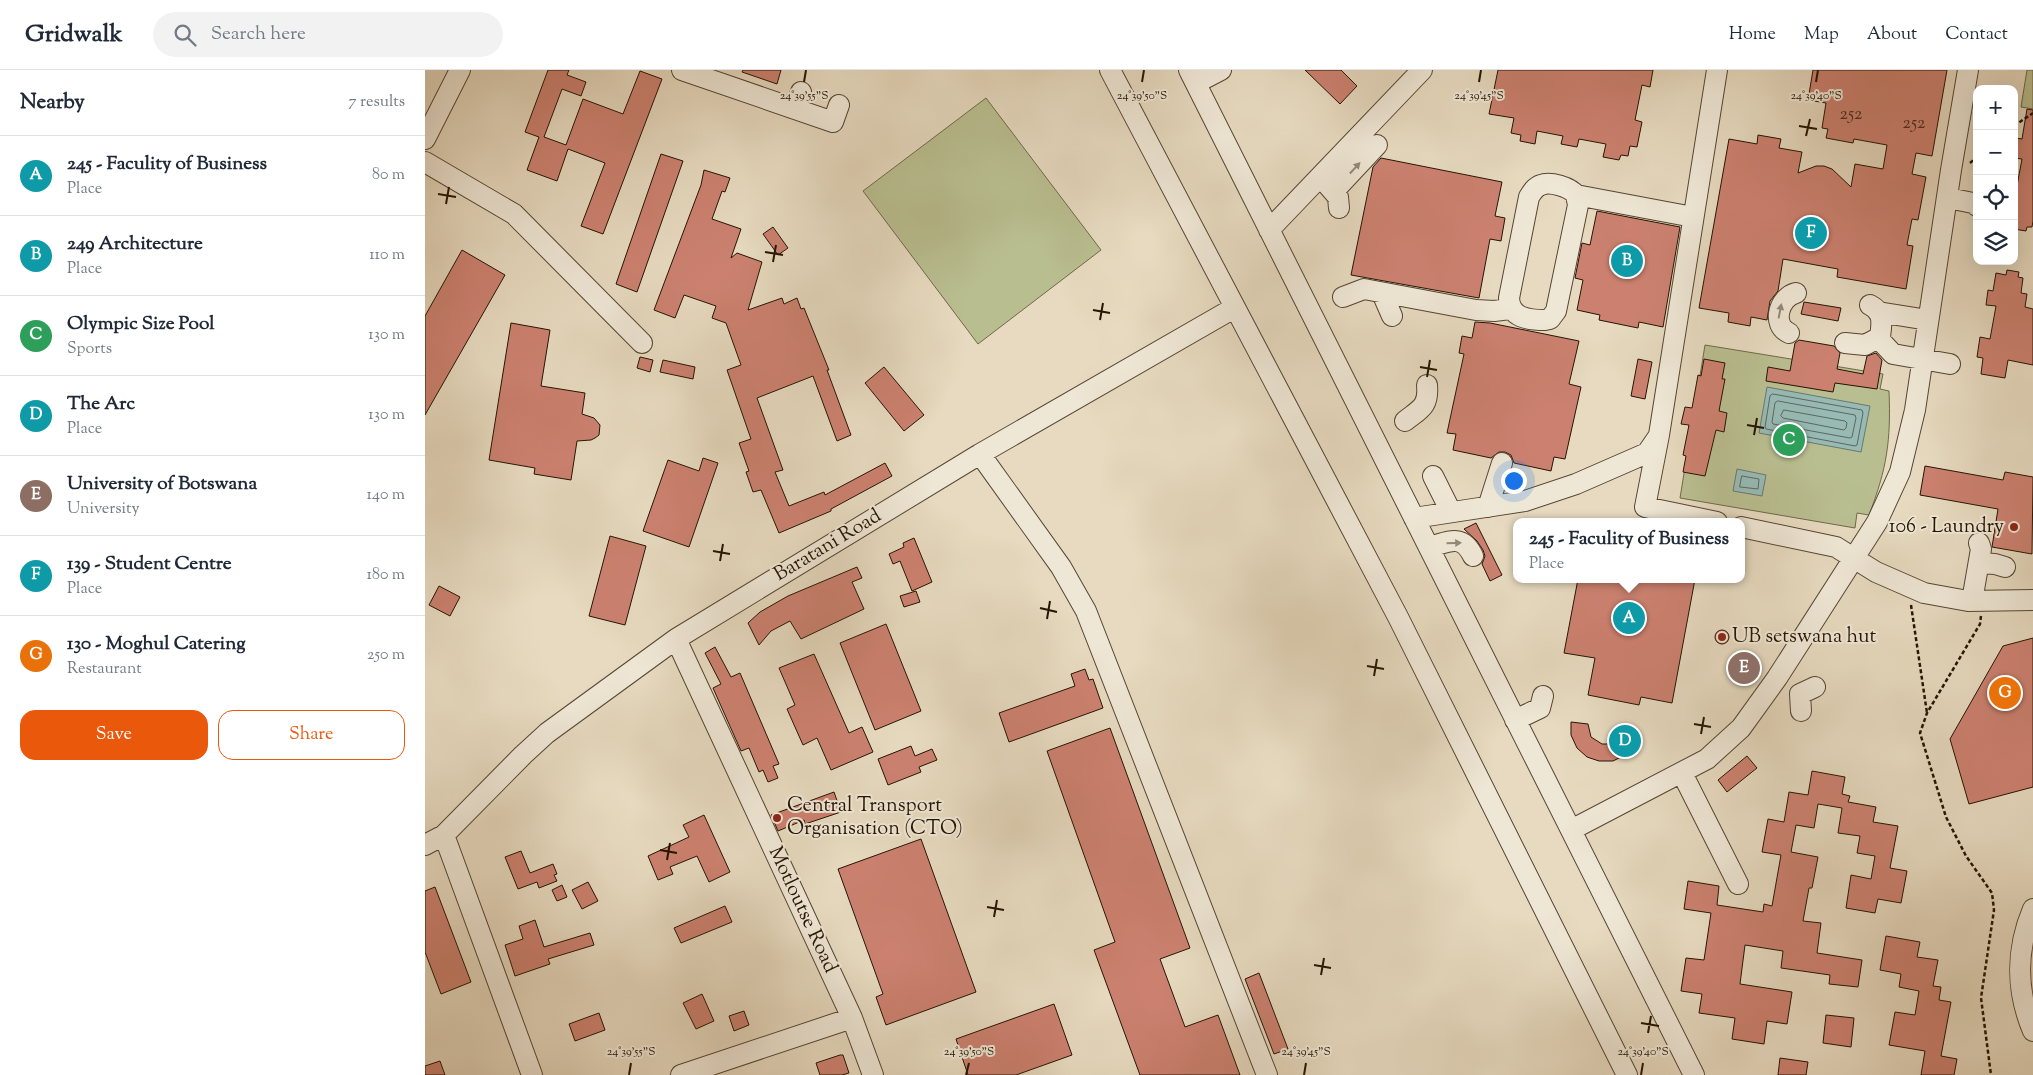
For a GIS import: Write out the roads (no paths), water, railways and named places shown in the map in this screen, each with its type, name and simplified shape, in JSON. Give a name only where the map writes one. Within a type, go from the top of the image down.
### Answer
[{"type":"street","points":[[425,138],[460,70]]},
{"type":"street","points":[[682,70],[798,100],[833,122],[839,105]]},
{"type":"street","points":[[1110,70],[1398,617],[1627,1075]]},
{"type":"street","points":[[1221,70],[1193,76],[1694,1075]]},
{"type":"street","points":[[1269,230],[1422,70]]},
{"type":"street","points":[[1698,518],[1645,507],[1659,436],[1717,70]]},
{"type":"street","points":[[1571,830],[1707,759],[1741,728],[1777,678],[1877,522],[1900,472],[1915,410],[1948,198],[1970,82]]},
{"type":"street","points":[[1320,177],[1337,199],[1377,145]]},
{"type":"street","points":[[425,162],[514,214],[642,343]]},
{"type":"street","points":[[1546,184],[1571,189],[1576,195],[1578,205],[1556,311],[1550,319],[1540,320],[1517,315],[1510,309],[1509,298],[1529,197],[1536,188],[1546,184]]},
{"type":"street","points":[[1576,195],[1693,217]]},
{"type":"street","points":[[1948,198],[1973,203]]},
{"type":"street","points":[[1343,297],[1364,289],[1476,310],[1495,311],[1510,309]]},
{"type":"street","points":[[1382,293],[1392,316]]},
{"type":"street","points":[[1789,333],[1784,331],[1778,321],[1781,304],[1788,295],[1796,293]]},
{"type":"street","name":"Baratani Road","points":[[425,845],[444,835],[547,733],[676,639],[980,454],[1234,308]]},
{"type":"street","points":[[1845,343],[1865,345],[1878,338],[1882,321],[1874,308],[1928,320]]},
{"type":"street","points":[[1878,338],[1893,354],[1950,364]]},
{"type":"street","points":[[1405,421],[1425,405],[1428,395],[1427,386]]},
{"type":"street","points":[[1414,518],[1525,501],[1576,484],[1612,470],[1647,453],[1655,445],[1659,436]]},
{"type":"street","points":[[980,454],[1061,567],[1086,611],[1267,1075]]},
{"type":"street","points":[[1488,507],[1502,462]]},
{"type":"street","points":[[1433,476],[1451,512]]},
{"type":"street","points":[[1745,528],[1827,544],[1855,557],[1876,572],[1924,593],[1977,601],[2033,600]]},
{"type":"street","points":[[1429,547],[1456,540],[1468,546],[1473,556]]},
{"type":"street","points":[[1977,601],[1981,549],[1979,543]]},
{"type":"street","points":[[1979,563],[2005,567]]},
{"type":"street","name":"Motloutse Road","points":[[676,639],[852,1018],[873,1075]]},
{"type":"street","points":[[1777,678],[1806,697]]},
{"type":"street","points":[[1515,720],[1540,708],[1543,696]]},
{"type":"street","points":[[1682,773],[1716,849],[1739,884]]},
{"type":"street","points":[[444,835],[532,1075]]},
{"type":"street","points":[[2033,909],[2026,926],[2020,955],[2020,985],[2026,1013],[2033,1031]]},
{"type":"street","points":[[681,1075],[852,1018]]},
{"type":"water","points":[[1767,387],[1870,406],[1861,452],[1759,433]]},
{"type":"water","points":[[1737,469],[1766,475],[1762,496],[1733,491]]},
{"type":"place","name":"139 - Student Centre","points":[[1811,233]]},
{"type":"place","name":"249 Architecture","points":[[1627,261]]},
{"type":"place","name":"Olympic Size Pool","points":[[1789,440]]},
{"type":"place","name":"106 - Laundry","points":[[2014,527]]},
{"type":"place","name":"245 - Faculity of Business","points":[[1629,618]]},
{"type":"place","name":"UB setswana hut","points":[[1722,637]]},
{"type":"place","name":"University of Botswana","points":[[1744,668]]},
{"type":"place","name":"130 - Moghul Catering","points":[[2005,693]]},
{"type":"place","name":"The Arc","points":[[1625,741]]},
{"type":"place","name":"Central Transport Organisation (CTO)","points":[[777,818]]}]
